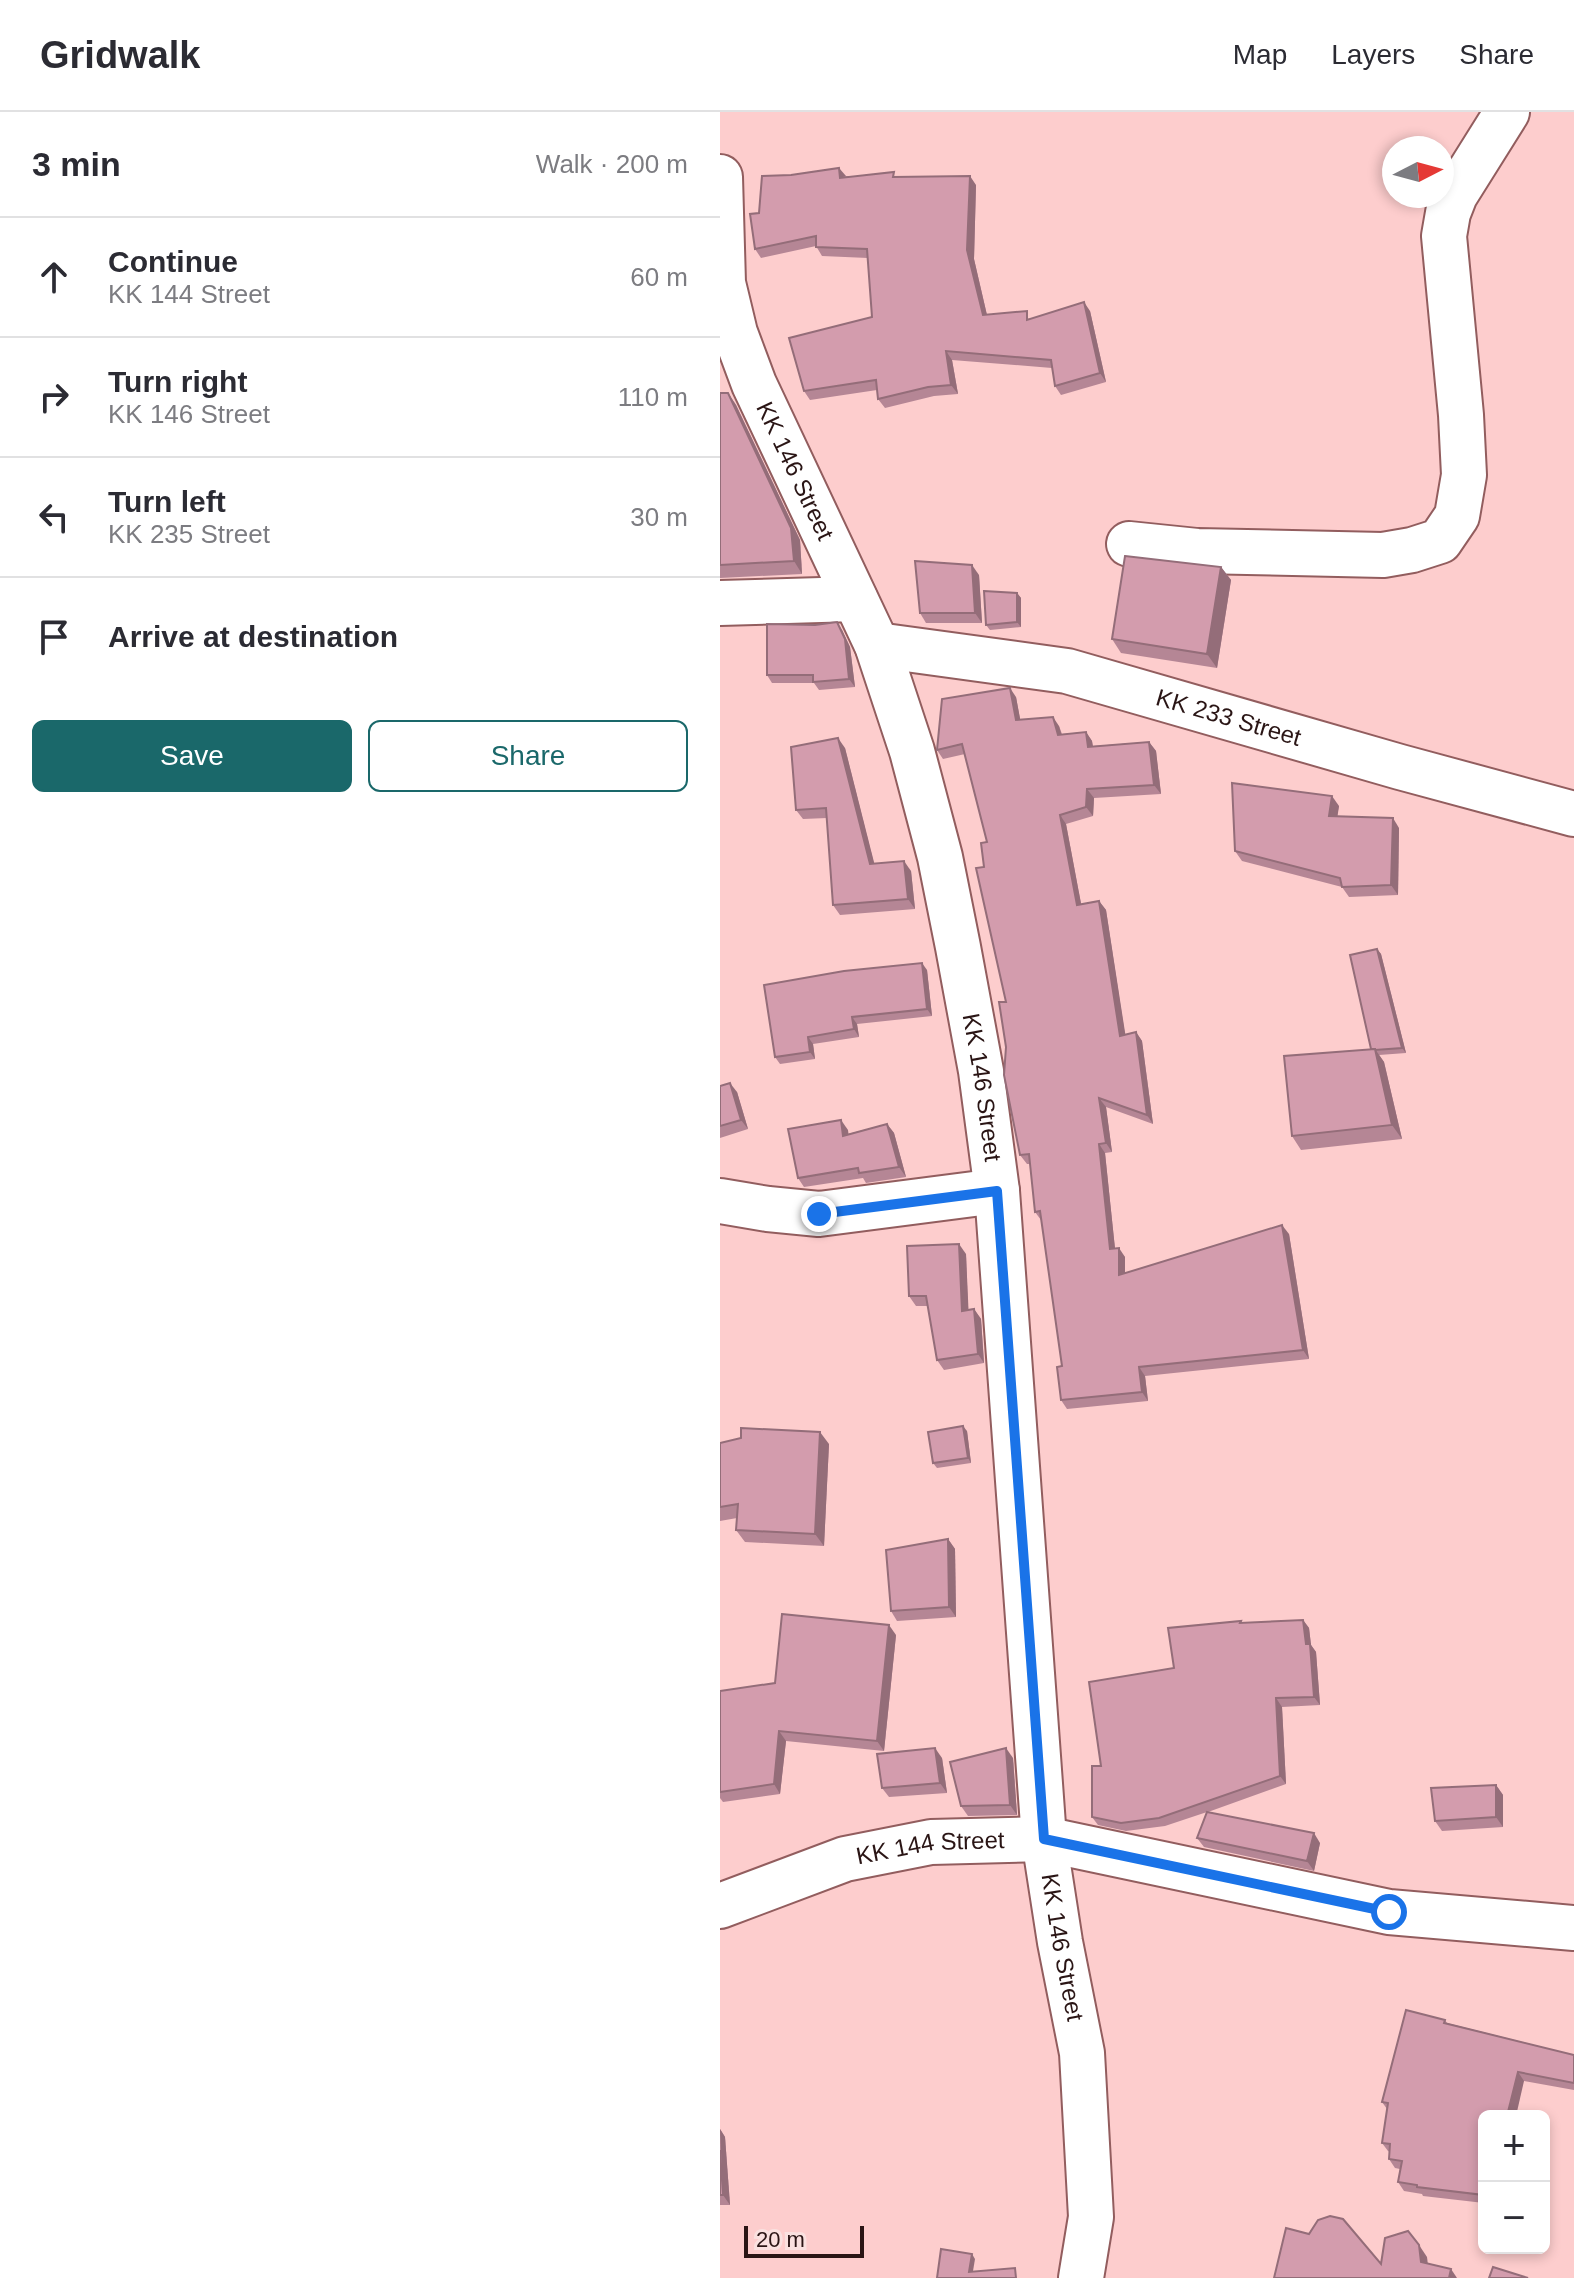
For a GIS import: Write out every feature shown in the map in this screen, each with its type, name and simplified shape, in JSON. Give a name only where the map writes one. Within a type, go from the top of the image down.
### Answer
[{"type":"street","points":[[1129,544],[1197,551],[1383,555],[1440,541],[1457,516],[1464,475],[1444,236],[1455,195],[1507,112]]},
{"type":"street","name":"KK 146 Street","points":[[720,177],[723,283],[735,333],[754,384],[877,645],[912,751],[940,857],[981,1071],[997,1191],[1044,1839],[1082,2053],[1091,2217],[1081,2278]]},
{"type":"street","points":[[720,603],[855,599]]},
{"type":"street","name":"KK 233 Street","points":[[877,645],[1067,671],[1574,814]]},
{"type":"street","points":[[720,1201],[819,1214],[997,1191]]},
{"type":"street","name":"KK 144 Street","points":[[720,1906],[845,1859],[931,1842],[1044,1839],[1389,1912],[1574,1928]]},
{"type":"building","points":[[839,168],[840,178],[894,172],[893,177],[970,176],[967,250],[983,315],[1027,311],[1027,320],[1084,302],[1100,373],[1055,386],[1051,360],[946,351],[951,385],[878,399],[876,380],[804,391],[789,338],[872,317],[867,249],[816,247],[816,236],[755,249],[750,214],[759,213],[762,176]]},
{"type":"building","points":[[720,393],[728,393],[791,528],[794,561],[720,565]]},
{"type":"building","points":[[1125,556],[1221,567],[1207,654],[1112,639]]},
{"type":"building","points":[[915,561],[972,565],[975,613],[920,613]]},
{"type":"building","points":[[984,591],[1017,593],[1017,622],[986,625]]},
{"type":"building","points":[[837,622],[845,639],[849,679],[813,682],[813,675],[767,675],[767,624]]},
{"type":"building","points":[[1010,688],[1016,720],[1053,717],[1058,735],[1086,732],[1088,747],[1149,742],[1154,785],[1087,789],[1086,807],[1060,815],[1077,905],[1099,901],[1120,1036],[1136,1032],[1147,1115],[1099,1098],[1106,1143],[1099,1144],[1110,1249],[1119,1248],[1119,1275],[1282,1225],[1303,1350],[1139,1367],[1142,1392],[1061,1400],[1057,1367],[1062,1366],[1040,1211],[1035,1212],[1029,1154],[1020,1155],[1004,1075],[1006,1047],[999,1002],[1006,1002],[976,868],[984,867],[981,843],[987,842],[962,744],[937,750],[942,699]]},
{"type":"building","points":[[838,738],[870,864],[904,861],[908,899],[833,905],[826,808],[796,810],[791,747]]},
{"type":"building","points":[[1232,783],[1332,796],[1329,816],[1393,818],[1391,885],[1342,887],[1340,878],[1235,851]]},
{"type":"building","points":[[1377,949],[1402,1048],[1371,1049],[1350,955]]},
{"type":"building","points":[[922,963],[927,1009],[852,1017],[854,1029],[808,1037],[810,1052],[775,1057],[764,985],[844,971]]},
{"type":"building","points":[[1375,1049],[1392,1125],[1292,1136],[1284,1056]]},
{"type":"building","points":[[730,1083],[741,1120],[720,1126],[720,1086]]},
{"type":"building","points":[[841,1120],[843,1136],[887,1124],[899,1167],[859,1173],[858,1168],[798,1178],[788,1129]]},
{"type":"building","points":[[959,1244],[962,1311],[974,1309],[978,1354],[937,1360],[926,1296],[909,1296],[907,1246]]},
{"type":"building","points":[[963,1426],[968,1458],[933,1463],[928,1432]]},
{"type":"building","points":[[741,1428],[820,1432],[815,1534],[736,1530],[738,1504],[720,1507],[720,1443],[741,1438]]},
{"type":"building","points":[[948,1539],[949,1607],[891,1611],[886,1550]]},
{"type":"building","points":[[782,1614],[889,1625],[877,1741],[779,1731],[774,1784],[720,1792],[720,1691],[775,1683]]},
{"type":"building","points":[[1303,1620],[1306,1644],[1310,1644],[1314,1697],[1276,1698],[1280,1776],[1159,1818],[1121,1823],[1092,1817],[1092,1766],[1101,1766],[1089,1682],[1174,1668],[1168,1628],[1241,1621]]},
{"type":"building","points":[[935,1748],[940,1783],[882,1788],[877,1754]]},
{"type":"building","points":[[1006,1748],[1010,1805],[961,1806],[950,1762]]},
{"type":"building","points":[[1496,1785],[1496,1817],[1435,1821],[1431,1788]]},
{"type":"building","points":[[1207,1812],[1314,1833],[1307,1861],[1197,1838]]},
{"type":"building","points":[[1406,2010],[1445,2020],[1444,2023],[1574,2055],[1574,2083],[1518,2072],[1508,2110],[1478,2110],[1478,2194],[1398,2182],[1402,2161],[1389,2159],[1390,2144],[1382,2143],[1388,2103],[1382,2102]]},
{"type":"building","points":[[720,2150],[723,2195],[720,2195]]},
{"type":"building","points":[[1330,2216],[1343,2219],[1381,2264],[1385,2238],[1408,2231],[1419,2245],[1421,2262],[1451,2269],[1449,2278],[1274,2278],[1286,2228],[1309,2234],[1318,2220]]},
{"type":"building","points":[[941,2249],[972,2254],[969,2272],[1015,2268],[1016,2278],[937,2278]]},
{"type":"building","points":[[1493,2267],[1528,2278],[1489,2278]]},
{"type":"route","points":[[819,1214],[997,1191],[1044,1839],[1389,1912]]}]
